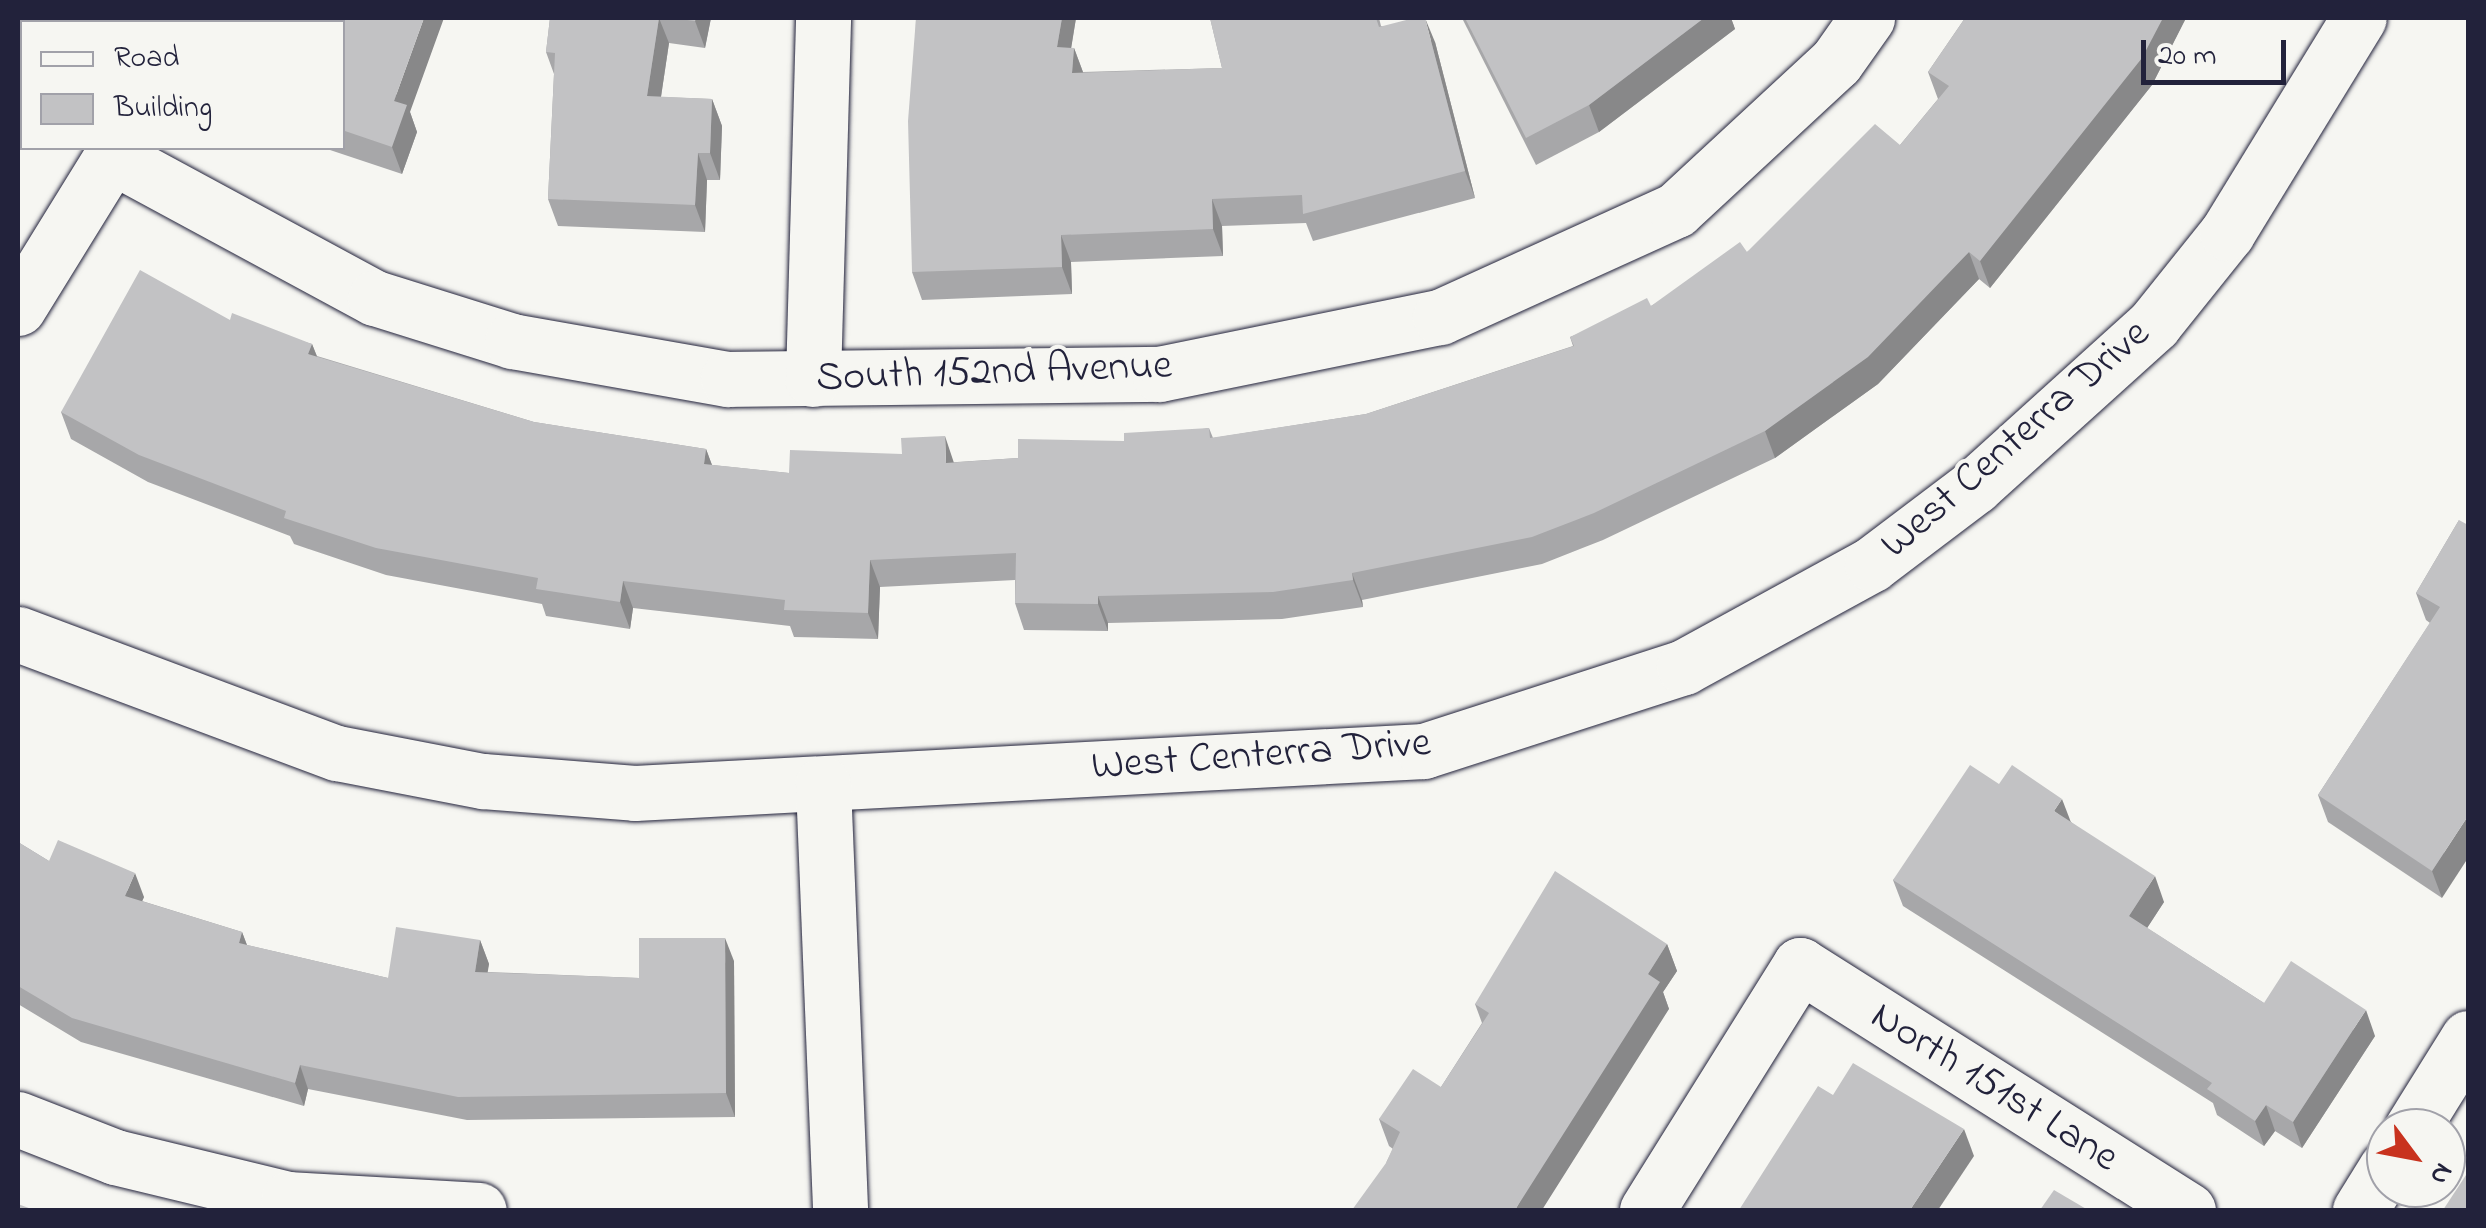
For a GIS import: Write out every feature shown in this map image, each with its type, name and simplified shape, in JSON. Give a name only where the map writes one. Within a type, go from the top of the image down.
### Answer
[{"type":"street","points":[[814,379],[823,18]]},
{"type":"street","name":"South 152nd Avenue","points":[[115,152],[375,298],[512,341],[728,379],[1158,374],[1440,317],[1676,210],[1836,62],[1867,18]]},
{"type":"street","name":"West Centerra Drive","points":[[18,634],[337,754],[482,781],[635,793],[1424,751],[1684,667],[1872,564],[1975,486],[2154,324],[2227,232],[2359,18]]},
{"type":"street","points":[[18,308],[115,152]]},
{"type":"street","points":[[823,784],[840,1210]]},
{"type":"street","name":"North 151st Lane","points":[[1647,1210],[1800,965],[2188,1210]]},
{"type":"street","points":[[2424,1108],[2468,1038]]},
{"type":"street","points":[[18,1119],[115,1157],[288,1199],[479,1210]]},
{"type":"building","points":[[18,18],[58,18],[20,20],[18,79]]},
{"type":"building","points":[[424,18],[394,101],[407,105],[392,147],[345,131],[345,20],[264,20]]},
{"type":"building","points":[[550,18],[659,18],[647,96],[712,99],[710,153],[698,153],[695,205],[548,199],[555,53],[546,52]]},
{"type":"building","points":[[916,18],[1062,18],[1057,47],[1074,48],[1072,73],[1222,68],[1210,18],[1376,18],[1379,27],[1425,18],[1465,171],[1303,214],[1302,195],[1212,199],[1213,229],[1061,235],[1062,267],[912,272],[908,121]]},
{"type":"building","points":[[1465,18],[1704,18],[1589,105],[1526,138]]},
{"type":"building","points":[[1965,18],[2163,18],[2142,58],[1980,261],[1969,252],[1868,357],[1765,431],[1594,513],[1532,537],[1352,573],[1353,580],[1273,592],[1098,596],[1098,604],[1015,603],[1016,553],[870,560],[868,613],[784,610],[785,600],[623,581],[620,602],[536,589],[538,578],[376,548],[284,518],[286,511],[139,455],[61,412],[140,270],[230,320],[232,313],[312,344],[308,354],[534,422],[706,449],[704,464],[789,473],[790,450],[902,454],[901,438],[945,436],[946,463],[1018,458],[1018,439],[1124,441],[1124,433],[1209,428],[1210,438],[1366,414],[1574,346],[1570,337],[1647,298],[1651,306],[1740,242],[1747,252],[1875,124],[1900,145],[1949,86],[1928,72]]},
{"type":"building","points":[[2459,520],[2468,525],[2468,816],[2432,871],[2318,795],[2440,607],[2416,593]]},
{"type":"building","points":[[1970,765],[1999,784],[2012,765],[2062,799],[2054,811],[2155,876],[2129,916],[2264,1003],[2291,961],[2366,1010],[2293,1122],[2266,1105],[2255,1121],[2207,1089],[2212,1083],[1893,880]]},
{"type":"building","points":[[58,840],[135,873],[125,896],[242,932],[239,943],[388,978],[396,927],[480,940],[475,972],[639,978],[639,938],[725,938],[726,1093],[458,1097],[300,1065],[295,1083],[72,1018],[18,986],[18,842],[49,861]]},
{"type":"building","points":[[1555,871],[1667,944],[1648,974],[1660,982],[1515,1210],[1352,1210],[1386,1163],[1400,1132],[1379,1119],[1413,1069],[1441,1087],[1489,1013],[1475,1004]]},
{"type":"building","points":[[1853,1063],[1964,1129],[1910,1210],[1739,1210],[1818,1086],[1833,1095]]},
{"type":"building","points":[[2468,1172],[2468,1210],[2443,1210],[2466,1208]]},
{"type":"building","points":[[2054,1190],[2088,1210],[2040,1210]]}]
